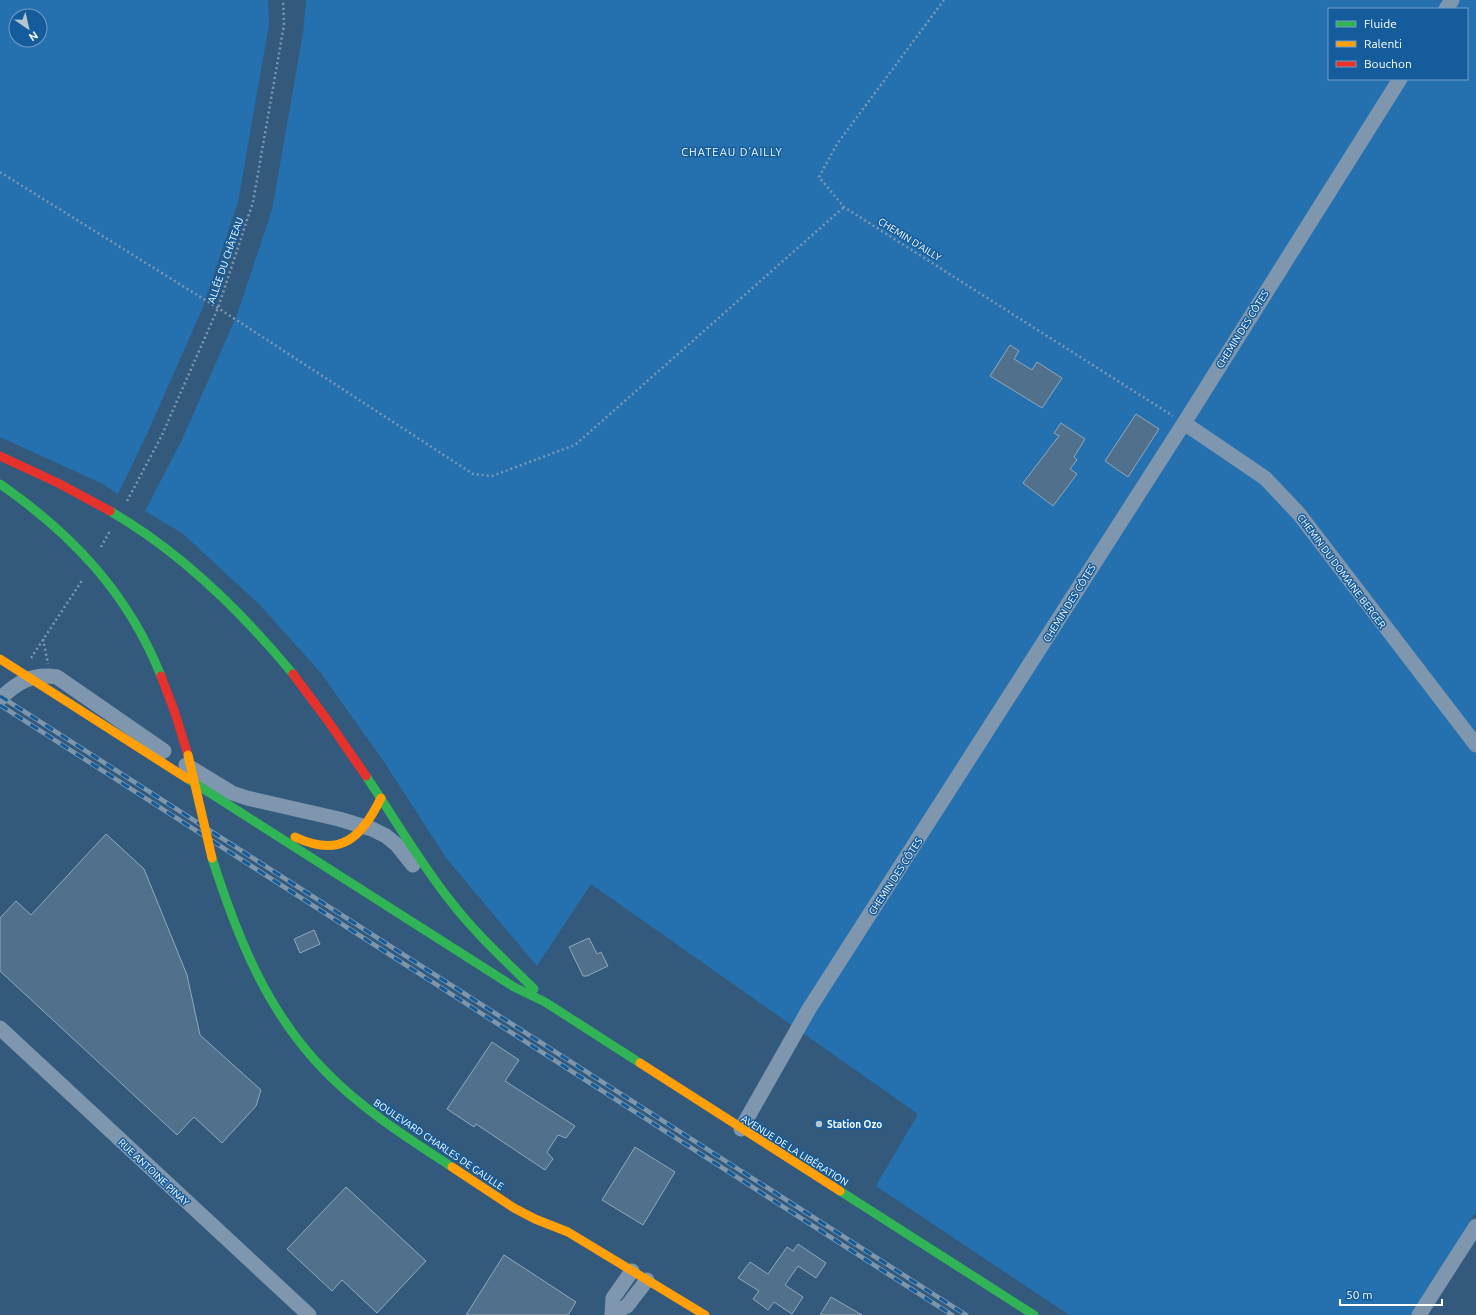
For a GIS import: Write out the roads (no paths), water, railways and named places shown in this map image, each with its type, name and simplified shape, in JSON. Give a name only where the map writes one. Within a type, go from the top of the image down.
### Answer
[{"type":"street","name":"CHEMIN DES CÔTES","points":[[741,1129],[809,1009],[1184,423],[1234,341],[1399,80]]},
{"type":"street","name":"CHEMIN DU DOMAINE BERGER","points":[[1184,423],[1265,478],[1282,495],[1299,514],[1476,745]]},
{"type":"street","points":[[0,456],[31,469],[113,512],[151,537],[187,566],[268,645],[313,702],[452,902],[490,946],[545,1002]]},
{"type":"street","name":"BOULEVARD CHARLES DE GAULLE","points":[[0,484],[24,499],[54,522],[83,551],[108,581],[132,617],[151,650],[172,700],[188,754],[212,858],[227,908],[244,951],[267,993],[308,1053],[332,1079],[360,1104],[390,1126],[531,1217],[547,1233]]},
{"type":"street","points":[[0,659],[514,987],[545,1002]]},
{"type":"street","points":[[0,699],[25,676],[47,675],[57,677],[164,751],[232,793],[364,826],[386,836],[397,845],[422,877],[452,902]]},
{"type":"street","points":[[253,820],[288,833],[307,844],[323,847],[339,845],[360,833],[374,812],[381,798]]},
{"type":"street","name":"AVENUE DE LA LIBÉRATION","points":[[545,1002],[741,1129],[1034,1315]]},
{"type":"street","name":"RUE ANTOINE PINAY","points":[[0,1028],[309,1315]]},
{"type":"street","name":"BOULEVARD CHARLES DE GAULLE","points":[[531,1217],[560,1227],[625,1277],[644,1288],[705,1315]]},
{"type":"street","points":[[1419,1315],[1476,1226]]},
{"type":"street","points":[[612,1315],[613,1298],[625,1277]]},
{"type":"street","name":"BOULEVARD CHARLES DE GAULLE","points":[[625,1277],[644,1288]]},
{"type":"street","points":[[612,1315],[627,1306],[644,1288]]},
{"type":"railway","points":[[0,696],[966,1315]]},
{"type":"railway","points":[[0,705],[952,1315]]},
{"type":"place","name":"Station Ozo","points":[[819,1124]]},
{"type":"district","name":"CHATEAU D'AILLY","points":[[732,152]]}]
